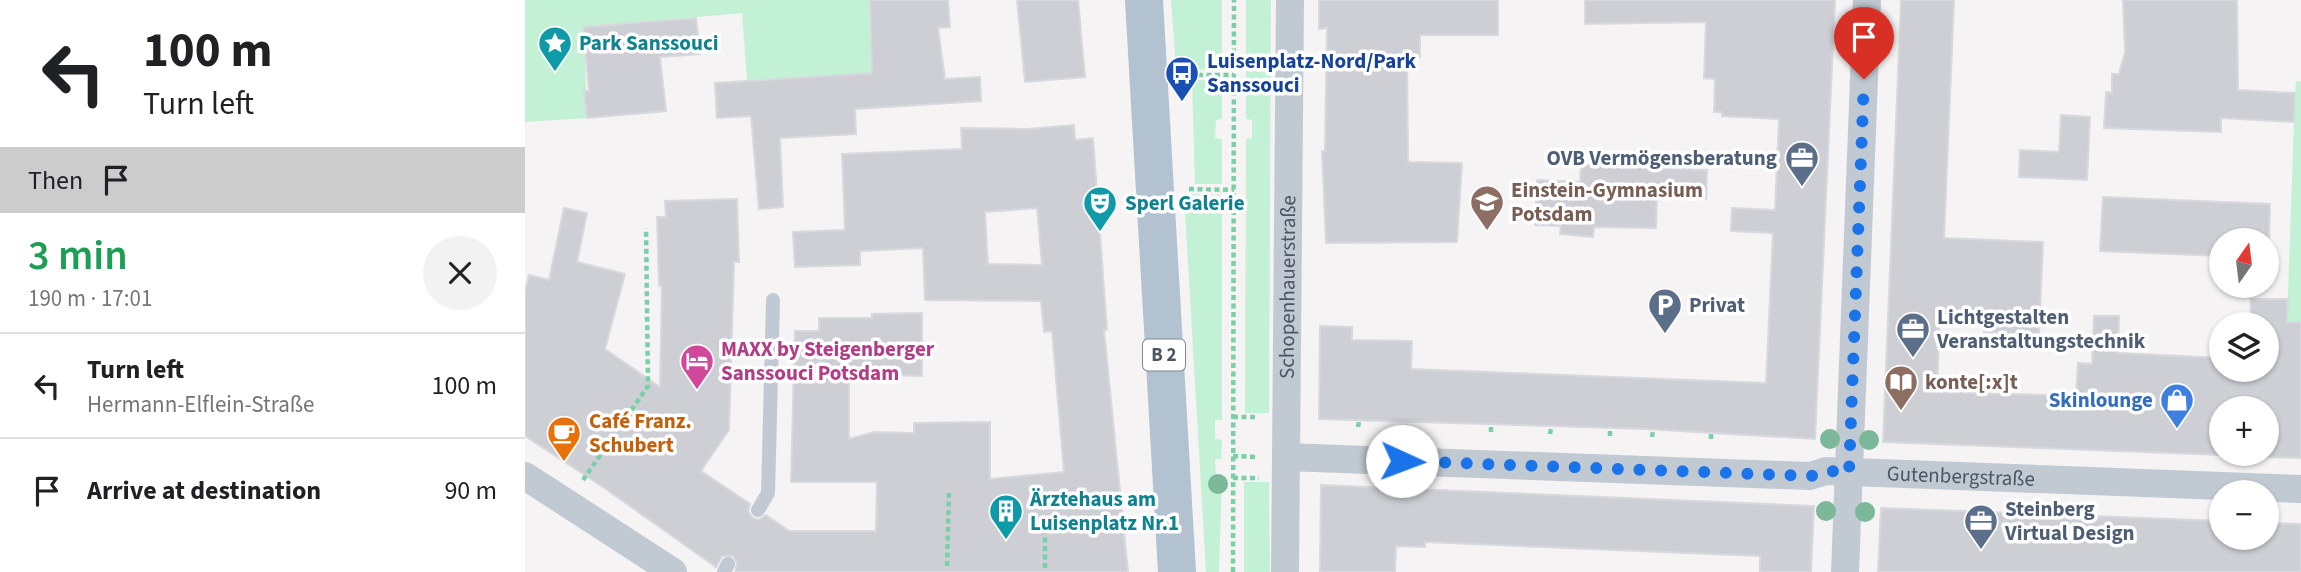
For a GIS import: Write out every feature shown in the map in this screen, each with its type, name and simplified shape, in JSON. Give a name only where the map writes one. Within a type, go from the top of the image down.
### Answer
[{"type":"main road","name":"B 2","points":[[1144,0],[1177,572]]},
{"type":"street","name":"Schopenhauerstraße","points":[[1286,572],[1278,468],[1290,0]]},
{"type":"street","points":[[1845,572],[1867,0]]},
{"type":"street","name":"Gutenbergstraße","points":[[1278,468],[1811,476],[1826,471],[2301,489]]},
{"type":"street","points":[[525,476],[673,572]]},
{"type":"lane","points":[[758,510],[768,493],[773,300]]},
{"type":"path","points":[[1233,572],[1234,0]]},
{"type":"path","points":[[1180,75],[1234,75]]},
{"type":"path","points":[[1188,189],[1234,190]]},
{"type":"path","points":[[585,477],[648,386],[646,228]]},
{"type":"path","points":[[1233,417],[1269,418]]},
{"type":"path","points":[[1233,478],[1278,468]]},
{"type":"path","points":[[947,566],[949,490]]},
{"type":"path","points":[[1045,568],[1045,519],[1062,518]]},
{"type":"green space","points":[[525,0],[884,0],[870,2],[873,73],[747,80],[742,13],[584,27],[587,118],[525,122]]},
{"type":"green space","points":[[1171,0],[1222,0],[1222,70],[1176,69]]},
{"type":"green space","points":[[1246,0],[1271,0],[1269,413],[1245,413],[1246,139],[1252,138],[1252,120],[1246,119]]},
{"type":"green space","points":[[1192,80],[1222,80],[1222,119],[1216,120],[1215,138],[1222,139],[1222,184],[1195,184]]},
{"type":"green space","points":[[2301,81],[2301,322],[2287,322],[2295,93],[2296,82]]},
{"type":"green space","points":[[1184,194],[1222,195],[1222,420],[1215,420],[1215,439],[1222,440],[1221,459],[1215,459],[1216,478],[1222,478],[1219,572],[1206,572]]},
{"type":"green space","points":[[1244,482],[1269,482],[1270,572],[1244,572]]},
{"type":"building","points":[[870,0],[948,0],[950,27],[938,28],[945,79],[980,77],[981,101],[855,109],[856,134],[780,138],[783,207],[759,209],[751,116],[717,118],[715,83],[872,73]]},
{"type":"building","points":[[1017,0],[1078,0],[1085,77],[1025,82]]},
{"type":"building","points":[[1319,0],[1498,0],[1498,35],[1420,35],[1420,57],[1407,58],[1408,162],[1462,163],[1457,242],[1326,243],[1322,151],[1325,151],[1327,28],[1319,29]]},
{"type":"building","points":[[1585,0],[1835,0],[1815,439],[1646,429],[1319,419],[1320,326],[1352,327],[1352,340],[1412,341],[1411,369],[1766,383],[1773,233],[1731,231],[1732,208],[1775,210],[1779,119],[1722,116],[1722,112],[1714,112],[1715,79],[1704,78],[1706,22],[1585,24]]},
{"type":"building","points":[[1901,0],[1954,0],[1944,238],[2043,242],[2039,335],[1984,332],[1985,318],[1940,313],[1937,392],[2076,396],[2078,363],[2092,364],[2094,316],[2119,316],[2118,353],[2209,357],[2209,382],[2279,382],[2279,312],[2250,312],[2251,299],[2288,299],[2287,322],[2301,322],[2301,458],[2279,457],[2279,396],[2209,396],[2209,455],[1883,442]]},
{"type":"building","points":[[2123,0],[2237,0],[2238,90],[2295,93],[2294,122],[2221,118],[2221,132],[2104,128],[2106,92],[2112,93],[2112,74],[2119,74],[2125,52]]},
{"type":"building","points":[[696,18],[700,54],[660,57],[666,111],[587,118],[584,91],[589,91],[583,27]]},
{"type":"building","points":[[2061,115],[2090,117],[2087,180],[2019,177],[2020,150],[2059,152]]},
{"type":"building","points":[[1074,125],[1075,140],[1093,138],[1107,330],[1104,330],[1128,572],[735,572],[737,563],[733,556],[722,556],[716,567],[525,436],[525,292],[529,275],[549,280],[564,208],[587,213],[577,262],[625,274],[605,349],[660,387],[662,286],[659,286],[657,217],[666,217],[665,201],[737,199],[739,262],[734,262],[729,430],[701,471],[750,504],[748,511],[753,518],[759,520],[766,515],[789,531],[876,531],[877,482],[791,482],[795,331],[819,331],[819,318],[872,318],[872,314],[922,313],[922,376],[849,374],[849,439],[874,432],[914,433],[914,423],[990,422],[990,479],[1064,472],[1052,331],[1044,332],[1041,301],[925,300],[923,248],[860,251],[860,265],[795,267],[793,232],[845,230],[842,154],[962,149],[961,128],[1027,129]],"holes":[[[1037,208],[1042,265],[988,264],[985,212]]]},
{"type":"building","points":[[1581,165],[1707,170],[1706,199],[1657,197],[1656,228],[1594,227],[1593,237],[1560,234],[1561,226],[1535,225],[1537,180],[1580,182]]},
{"type":"building","points":[[2103,197],[2270,204],[2269,228],[2209,228],[2209,256],[2100,251]]},
{"type":"building","points":[[1321,485],[1814,506],[1811,572],[1760,572],[1760,556],[1425,542],[1425,547],[1396,546],[1395,572],[1320,572]]},
{"type":"building","points":[[1881,508],[2209,521],[2209,550],[2279,550],[2279,523],[2301,524],[2301,572],[1878,572]]},
{"type":"place","name":"Park Sanssouci","points":[[555,73]]},
{"type":"place","name":"Luisenplatz-Nord/Park Sanssouci","points":[[1182,103]]},
{"type":"place","name":"OVB Vermögensberatung","points":[[1802,188]]},
{"type":"place","name":"Einstein-Gymnasium Potsdam","points":[[1487,232]]},
{"type":"place","name":"Sperl Galerie","points":[[1100,233]]},
{"type":"place","name":"Privat","points":[[1665,335]]},
{"type":"place","name":"Lichtgestalten Veranstaltungstechnik","points":[[1913,359]]},
{"type":"place","name":"MAXX by Steigenberger Sanssouci Potsdam","points":[[697,391]]},
{"type":"place","name":"konte[:x]t","points":[[1901,412]]},
{"type":"place","name":"Skinlounge","points":[[2177,430]]},
{"type":"place","name":"Café Franz. Schubert","points":[[564,463]]},
{"type":"place","name":"Ärztehaus am Luisenplatz Nr.1","points":[[1006,541]]},
{"type":"place","name":"Steinberg Virtual Design","points":[[1981,551]]},
{"type":"route","points":[[1402,461],[1811,476],[1826,471],[1849,472],[1864,79]]}]
